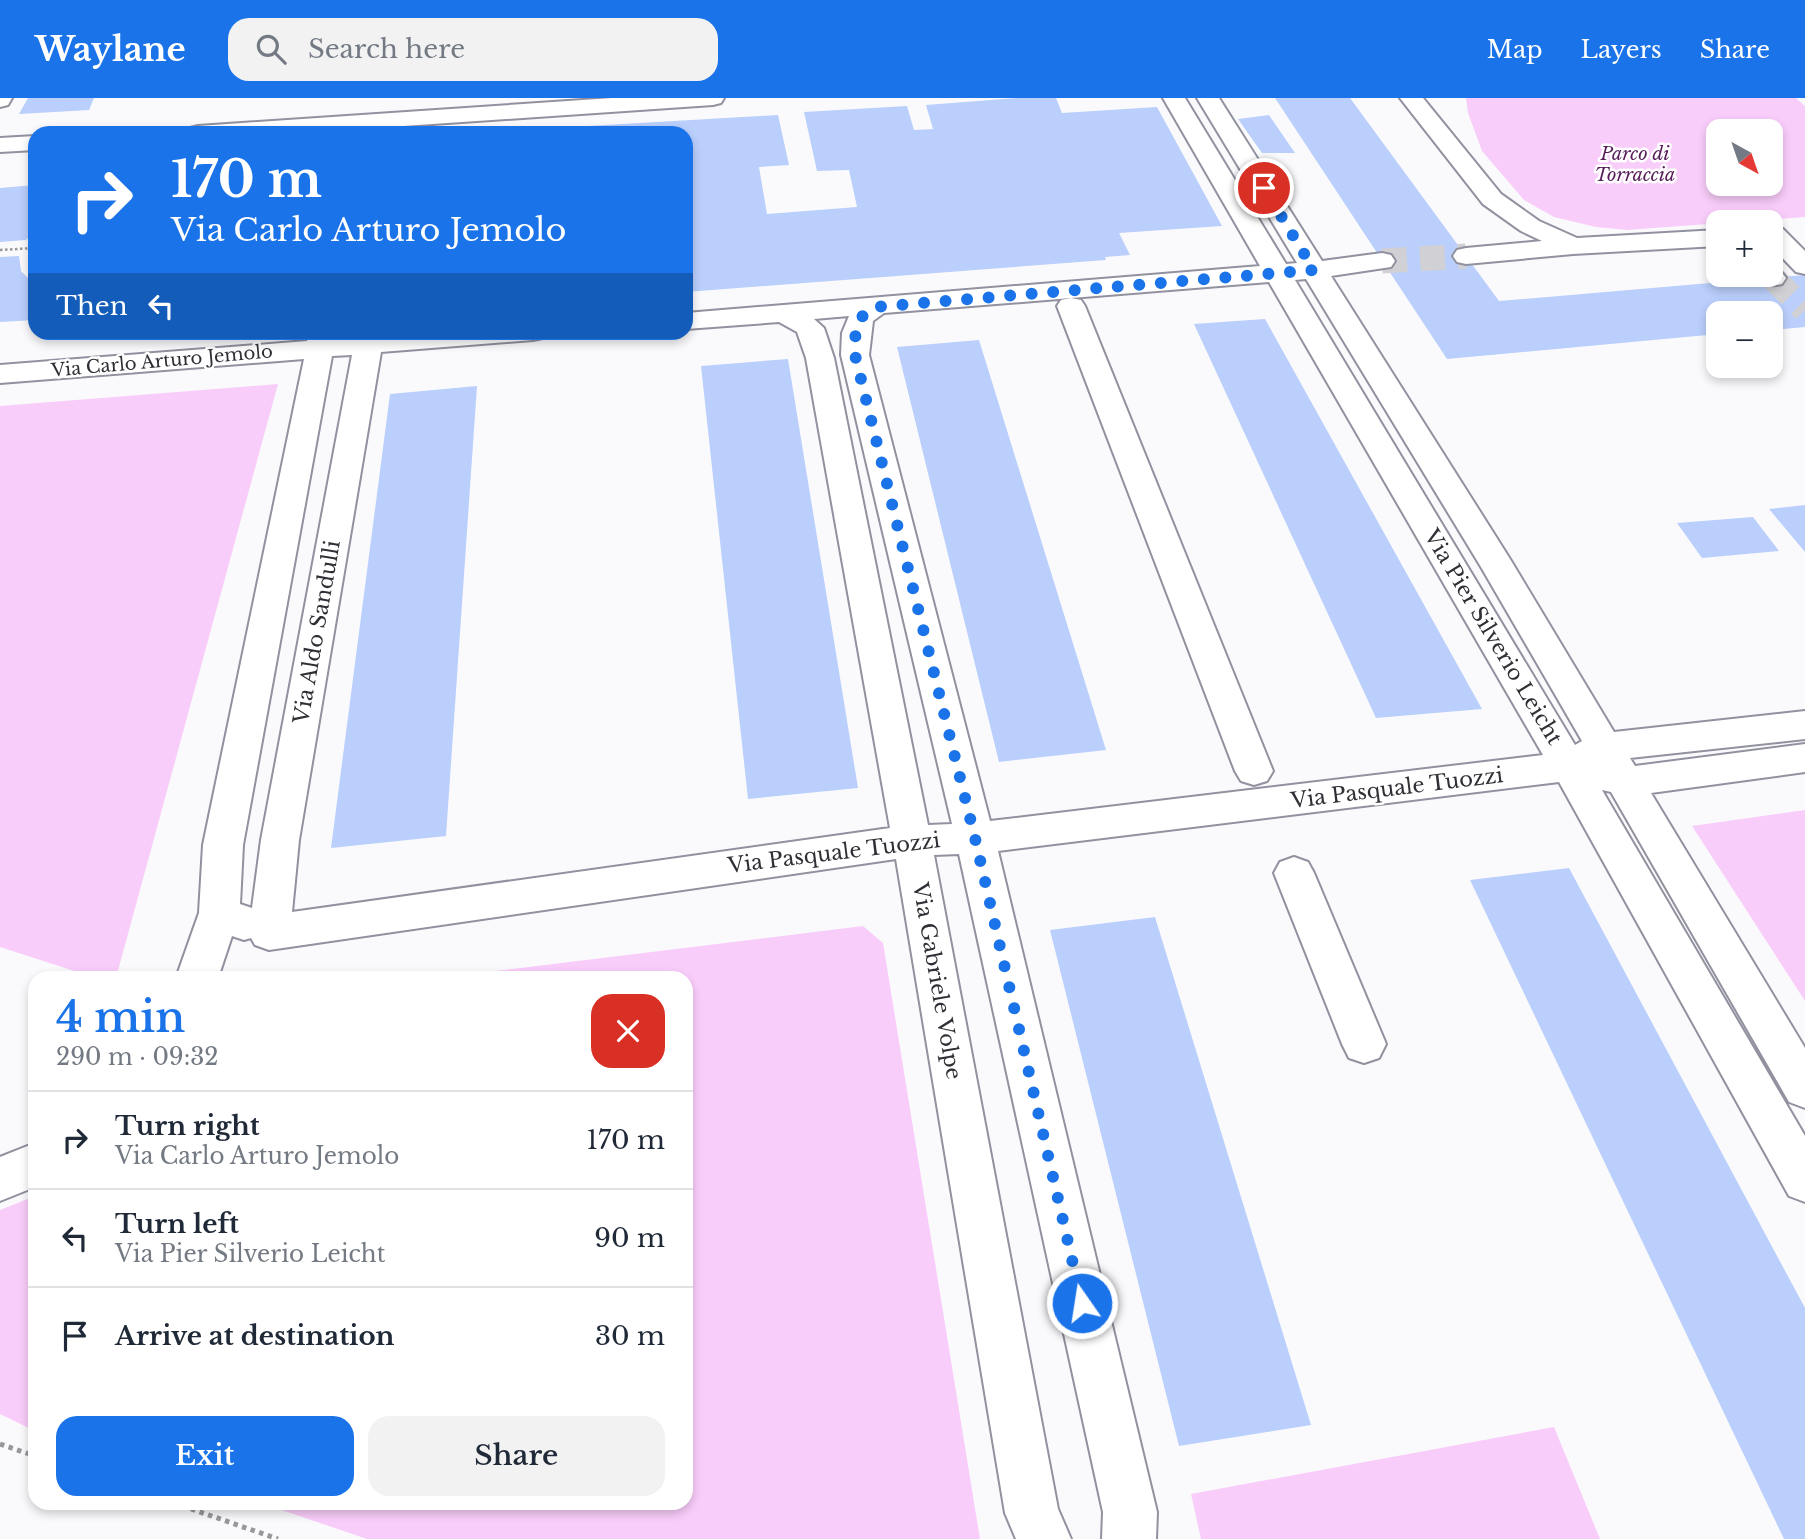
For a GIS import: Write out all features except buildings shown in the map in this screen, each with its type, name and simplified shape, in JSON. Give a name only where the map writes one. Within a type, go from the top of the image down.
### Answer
[{"type":"street","points":[[365,126],[370,98]]},
{"type":"street","points":[[368,126],[400,117],[713,98]]},
{"type":"street","name":"Via Pier Silverio Leicht","points":[[1174,98],[1276,272],[1585,756],[1626,782],[1805,1088]]},
{"type":"street","name":"Via Pier Silverio Leicht","points":[[1208,98],[1498,567],[1585,756],[1805,1180]]},
{"type":"street","points":[[1411,98],[1492,199],[1530,226],[1573,246]]},
{"type":"street","points":[[0,145],[28,143]]},
{"type":"street","points":[[1783,233],[1805,230]]},
{"type":"street","points":[[1466,256],[1573,246],[1706,239]]},
{"type":"street","points":[[1783,244],[1805,266]]},
{"type":"street","points":[[693,320],[1314,270],[1382,261]]},
{"type":"street","points":[[1071,306],[1254,771]]},
{"type":"street","points":[[875,307],[866,312],[855,325],[855,355],[975,838],[1130,1512],[1129,1539]]},
{"type":"street","name":"Via Gabriele Volpe","points":[[783,313],[810,328],[820,358],[911,841],[1032,1513],[1044,1539]]},
{"type":"street","points":[[199,971],[219,913],[223,845],[322,340]]},
{"type":"street","name":"Via Carlo Arturo Jemolo","points":[[0,374],[322,340]]},
{"type":"street","name":"Via Aldo Sandulli","points":[[269,933],[283,826],[369,340]]},
{"type":"street","name":"Via Pasquale Tuozzi","points":[[269,933],[911,841],[975,838],[1805,725]]},
{"type":"street","points":[[1626,782],[1805,758]]},
{"type":"street","points":[[1294,873],[1364,1044]]},
{"type":"street","points":[[219,913],[269,933]]},
{"type":"street","points":[[0,1179],[28,1168]]},
{"type":"path","points":[[0,250],[28,248]]},
{"type":"path","points":[[0,1444],[28,1454]]},
{"type":"path","points":[[193,1510],[278,1539]]},
{"type":"green space","name":"Parco di Torraccia","points":[[1466,98],[1796,98],[1805,106],[1805,217],[1783,219],[1783,210],[1706,210],[1706,224],[1627,230],[1596,227],[1554,217],[1524,200],[1482,151],[1468,113]]},
{"type":"green space","points":[[278,384],[118,971],[74,971],[0,947],[0,406]]},
{"type":"green space","points":[[1805,810],[1805,1001],[1692,826]]},
{"type":"green space","points":[[863,926],[883,943],[980,1539],[367,1539],[282,1510],[693,1510],[693,971],[496,971]]},
{"type":"green space","points":[[28,1199],[28,1428],[0,1414],[0,1210]]},
{"type":"green space","points":[[1554,1427],[1600,1539],[1201,1539],[1191,1494]]},
{"type":"tunnel","points":[[1382,261],[1466,256]]},
{"type":"tunnel","points":[[1782,287],[1805,310]]},
{"type":"route","points":[[1082,1303],[975,838],[855,355],[855,325],[866,312],[875,307],[1314,270],[1264,188]]}]
